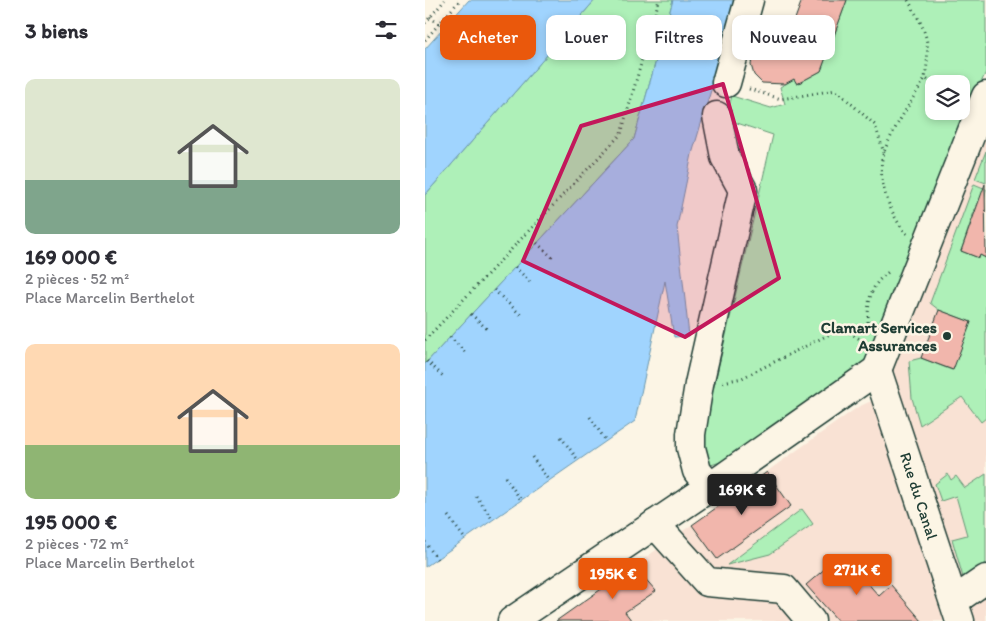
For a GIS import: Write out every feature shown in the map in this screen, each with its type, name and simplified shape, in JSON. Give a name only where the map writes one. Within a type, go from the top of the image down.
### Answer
[{"type":"street","points":[[725,83],[749,0]]},
{"type":"street","points":[[512,621],[710,487],[881,362],[986,96]]},
{"type":"street","points":[[710,487],[697,471],[691,448],[699,384],[743,190],[725,156],[717,116]]},
{"type":"street","name":"Rue du Canal","points":[[881,362],[957,611]]},
{"type":"street","points":[[655,524],[707,582],[784,589],[811,621]]},
{"type":"street","points":[[957,611],[986,578]]},
{"type":"path","points":[[425,23],[445,0]]},
{"type":"path","points":[[425,40],[460,0]]},
{"type":"path","points":[[425,340],[621,134],[659,0]]},
{"type":"path","points":[[908,0],[925,29],[928,39],[929,52],[925,75]]},
{"type":"path","points":[[430,17],[439,24]]},
{"type":"path","points":[[884,153],[925,78]]},
{"type":"path","points":[[725,83],[781,99],[836,90],[875,125],[884,153],[883,182],[890,208],[902,228],[911,238]]},
{"type":"path","points":[[537,243],[555,260]]},
{"type":"path","points":[[515,267],[532,284]]},
{"type":"path","points":[[494,290],[522,316]]},
{"type":"path","points":[[471,314],[489,331]]},
{"type":"path","points":[[699,384],[742,378],[842,328],[881,362]]},
{"type":"path","points":[[449,337],[467,354]]},
{"type":"path","points":[[427,361],[445,378]]},
{"type":"path","points":[[589,417],[606,441]]},
{"type":"path","points":[[561,437],[578,460]]},
{"type":"path","points":[[532,457],[549,481]]},
{"type":"path","points":[[505,477],[521,500]]},
{"type":"path","points":[[476,496],[493,520]]},
{"type":"path","points":[[448,516],[465,539]]},
{"type":"path","points":[[425,542],[437,559]]},
{"type":"highlighted area","points":[[723,84],[779,278],[685,337],[523,261],[581,126]]},
{"type":"shaded area","points":[[986,96],[986,621],[556,621],[858,407],[896,390],[877,370]]},
{"type":"green space","points":[[595,0],[673,0],[669,15],[636,15],[636,60],[656,60],[634,139],[425,364],[425,195],[546,56],[546,60],[626,60],[626,15],[582,15]]},
{"type":"green space","points":[[847,0],[986,0],[986,72],[970,106],[970,75],[925,75],[925,120],[964,120],[870,362],[727,460],[711,465],[706,461],[703,449],[707,416],[773,135],[725,119],[732,96],[771,108],[785,104],[780,87],[794,79],[797,84],[821,71],[825,60],[835,60],[835,33]]},
{"type":"green space","points":[[986,151],[986,183],[975,179]]},
{"type":"green space","points":[[974,184],[986,189],[984,204],[977,203],[961,251],[979,258],[980,255],[986,258],[986,418],[981,422],[962,397],[920,425],[912,398],[909,361],[921,358],[952,370],[971,322],[939,310],[930,303]]},
{"type":"green space","points":[[948,474],[951,480],[956,476],[965,488],[986,474],[986,569],[967,580],[963,577],[952,539],[967,535],[956,496],[941,501],[935,484]]},
{"type":"green space","points":[[802,509],[813,524],[770,554],[727,565]]},
{"type":"water","points":[[469,0],[595,0],[582,15],[546,15],[546,56],[425,195],[425,49],[440,32],[440,60],[536,60],[536,15],[456,15]]},
{"type":"water","points":[[673,0],[738,0],[722,54],[722,15],[669,15]]},
{"type":"water","points":[[656,60],[720,60],[692,154],[677,227],[689,336],[674,337],[665,281],[635,421],[425,567],[425,364],[634,139]]},
{"type":"building","points":[[802,0],[847,0],[835,33],[835,15],[796,15]]},
{"type":"building","points":[[752,60],[825,60],[821,71],[797,84],[794,79],[785,84],[762,83],[754,75],[751,65]]},
{"type":"building","points":[[985,184],[986,258],[980,255],[979,258],[961,251]]},
{"type":"building","name":"Clamart Services Assurances","points":[[939,310],[971,322],[953,370],[921,358]]},
{"type":"building","points":[[767,472],[791,506],[717,559],[692,525]]},
{"type":"building","points":[[842,554],[879,596],[891,585],[922,621],[838,621],[806,585]]},
{"type":"building","points":[[634,566],[656,591],[625,612],[632,621],[556,621]]},
{"type":"place","name":"Clamart Services Assurances","points":[[947,336]]}]
